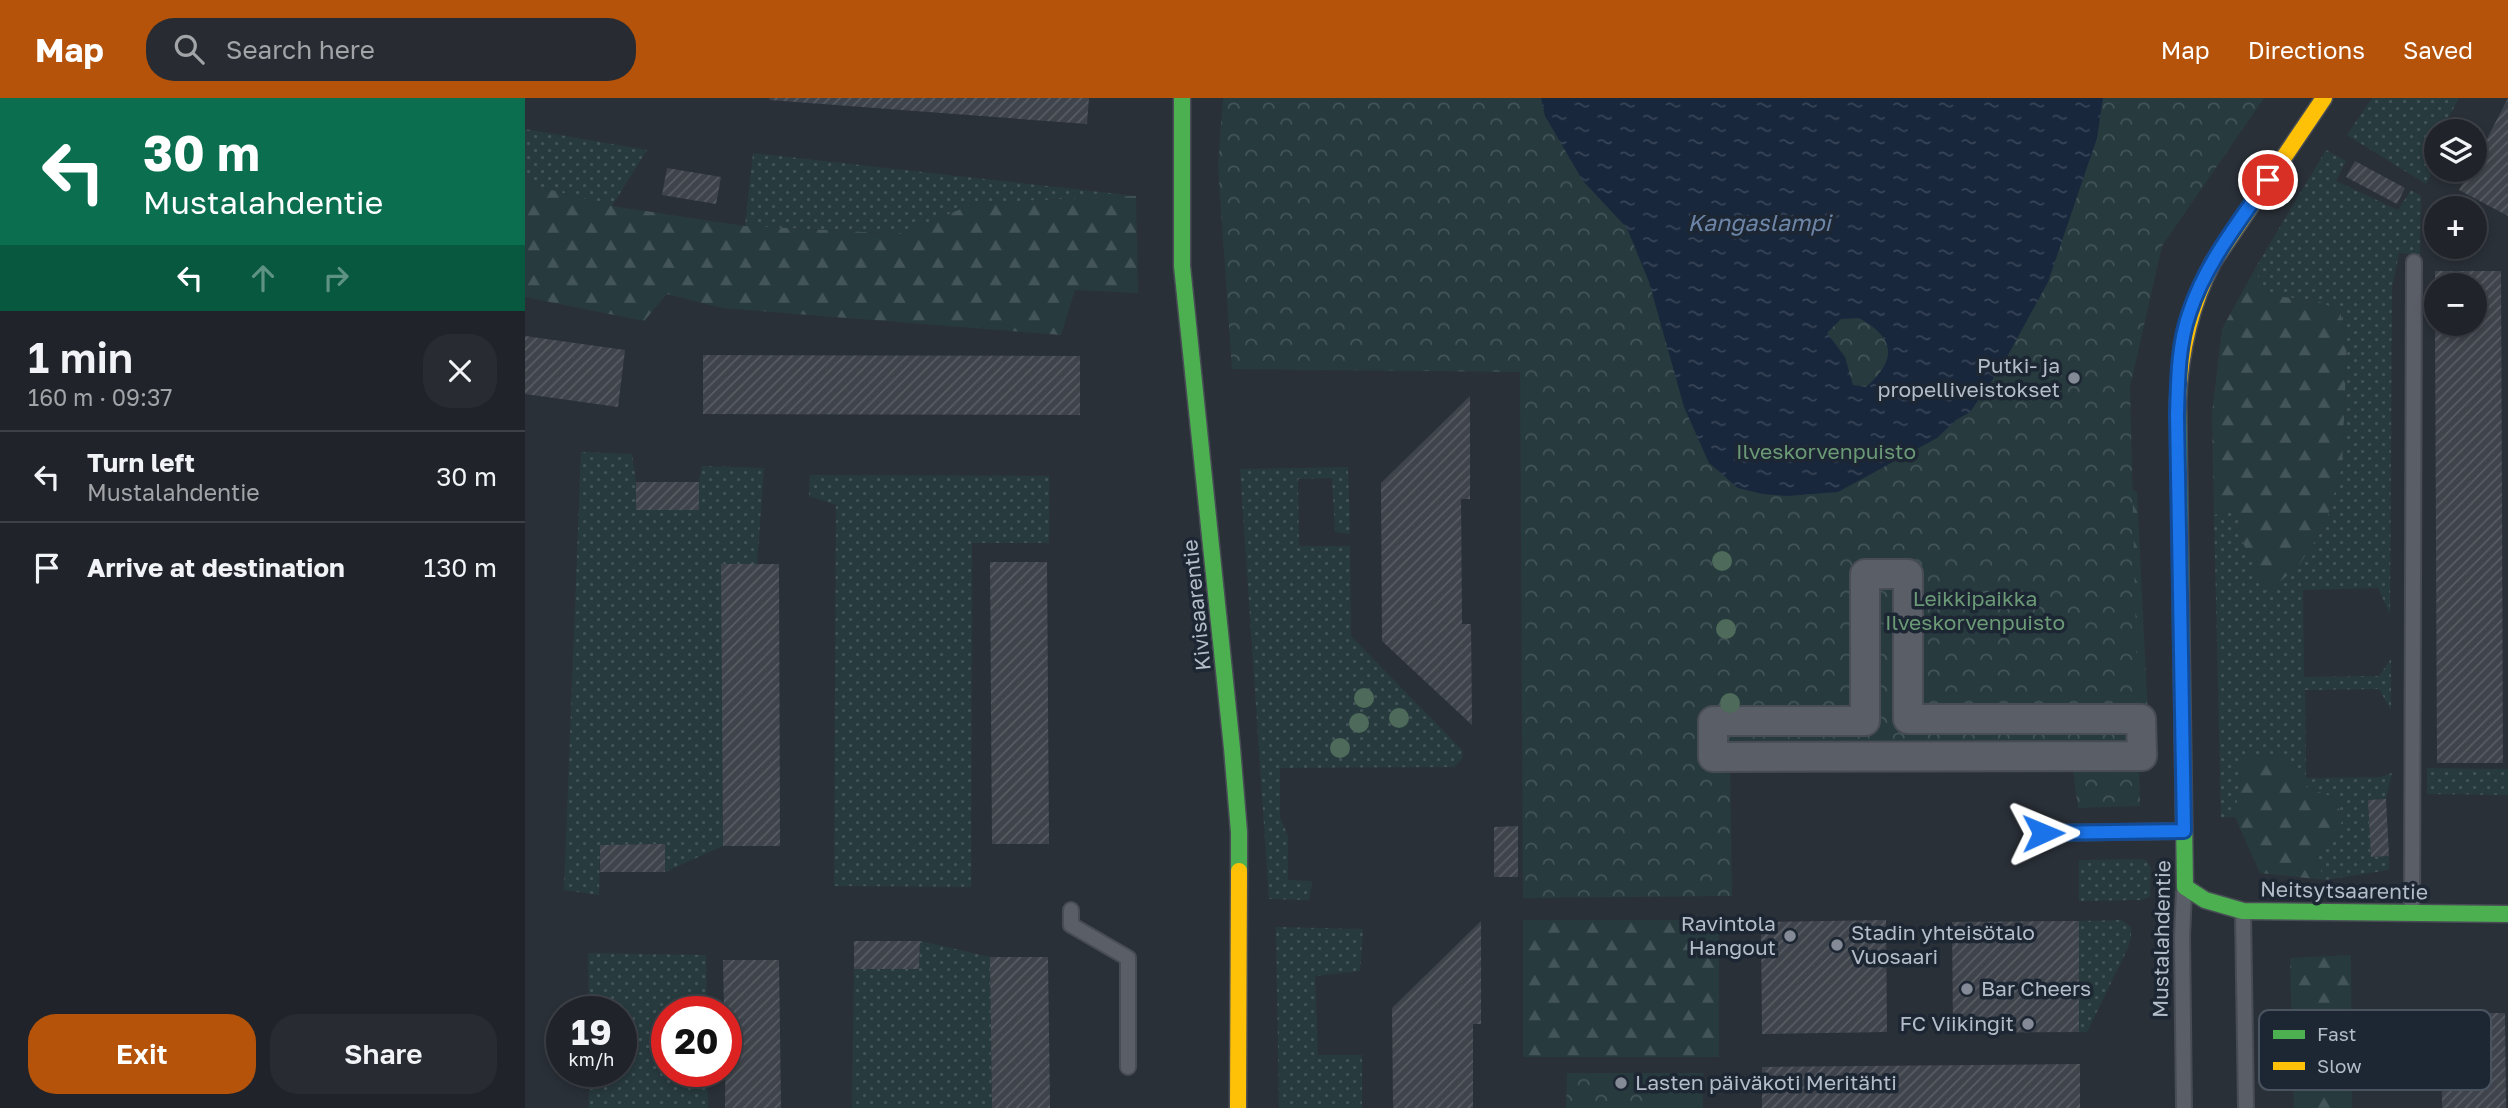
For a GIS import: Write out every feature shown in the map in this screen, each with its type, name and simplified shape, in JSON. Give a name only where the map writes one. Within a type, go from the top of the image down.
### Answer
[{"type":"street","name":"Kivisaarentie","points":[[1182,98],[1182,266],[1239,832],[1238,1108]]},
{"type":"street","name":"Mustalahdentie","points":[[2185,887],[2177,415],[2179,366],[2188,316],[2199,287],[2213,262],[2324,98]]},
{"type":"street","points":[[1865,574],[1908,574],[1908,719],[2141,719],[2141,756],[1713,757],[1713,721],[1865,721],[1865,574]]},
{"type":"street","name":"Neitsytsaarentie","points":[[2185,887],[2205,901],[2243,911],[2508,914]]},
{"type":"lane","points":[[2412,914],[2414,262]]},
{"type":"lane","points":[[2043,833],[2184,831]]},
{"type":"lane","name":"Mustalahdentie","points":[[2183,1108],[2182,936],[2185,887]]},
{"type":"lane","points":[[1071,909],[1071,925],[1128,958],[1128,1067]]},
{"type":"lane","points":[[2243,911],[2246,1108]]},
{"type":"green space","name":"Ilveskorvenpuisto","points":[[1223,98],[2264,98],[2162,246],[2130,387],[2140,806],[2078,808],[2072,763],[1730,760],[1732,896],[1523,898],[1520,372],[1232,369],[1218,166]]},
{"type":"green space","points":[[2372,98],[2459,98],[2448,119],[2424,119],[2426,184],[2347,135]]},
{"type":"green space","points":[[525,129],[647,150],[612,206],[525,183]]},
{"type":"green space","points":[[2326,150],[2346,161],[2336,181],[2398,210],[2411,190],[2421,196],[2420,255],[2399,253],[2392,288],[2390,614],[2378,588],[2303,590],[2304,677],[2379,676],[2391,659],[2391,710],[2379,689],[2305,690],[2306,778],[2380,777],[2392,773],[2386,799],[2368,800],[2371,857],[2389,856],[2389,870],[2325,880],[2315,859],[2343,820],[2335,798],[2306,787],[2285,758],[2243,758],[2235,817],[2221,818],[2214,515],[2235,508],[2243,543],[2297,568],[2325,526],[2342,466],[2347,341],[2340,311],[2315,300],[2261,292],[2256,267]]},
{"type":"green space","points":[[753,153],[1136,196],[975,203],[902,234],[745,226]]},
{"type":"green space","points":[[525,183],[612,206],[745,226],[902,234],[975,203],[1136,196],[1138,293],[1075,290],[1061,335],[722,308],[667,294],[644,321],[525,297]]},
{"type":"green space","points":[[2256,267],[2262,292],[2315,300],[2340,311],[2347,341],[2342,467],[2325,526],[2297,568],[2266,592],[2243,543],[2235,508],[2214,515],[2212,414],[2222,329]]},
{"type":"green space","points":[[581,452],[632,454],[636,510],[699,482],[702,466],[764,468],[757,564],[721,565],[723,846],[665,872],[665,844],[600,845],[599,895],[564,890]]},
{"type":"green space","points":[[1348,467],[1350,534],[1335,532],[1332,478],[1298,479],[1299,546],[1350,546],[1351,636],[1463,751],[1462,759],[1454,767],[1280,768],[1280,817],[1288,836],[1288,880],[1312,881],[1309,900],[1269,899],[1240,469]]},
{"type":"green space","points":[[810,475],[1049,476],[1049,543],[972,543],[971,887],[834,886],[836,505],[809,496]]},
{"type":"green space","points":[[2108,478],[2137,492],[2148,718],[2083,700]]},
{"type":"green space","points":[[2243,758],[2285,758],[2306,787],[2335,798],[2343,820],[2315,859],[2325,880],[2260,873],[2235,817]]},
{"type":"green space","points":[[2427,768],[2508,769],[2508,795],[2427,794]]},
{"type":"green space","points":[[2079,860],[2147,861],[2151,868],[2150,897],[2142,900],[2079,901]]},
{"type":"green space","points":[[1523,920],[1719,920],[1719,1057],[1523,1057]]},
{"type":"green space","points":[[2121,920],[2131,927],[2128,948],[2087,1032],[2079,1032],[2079,921]]},
{"type":"green space","points":[[1276,927],[1363,929],[1360,971],[1315,976],[1318,1055],[1362,1055],[1362,1108],[1279,1108]]},
{"type":"green space","points":[[920,941],[990,957],[992,1108],[852,1108],[854,969],[919,969]]},
{"type":"green space","points":[[588,953],[706,955],[707,996],[651,996],[651,1087],[707,1087],[708,1108],[589,1108],[589,1087],[637,1087],[637,996],[589,996]]},
{"type":"green space","points":[[2351,955],[2351,1010],[2291,1010],[2290,958]]},
{"type":"green space","points":[[1567,1073],[1655,1073],[1655,1108],[1566,1108]]},
{"type":"green space","points":[[1655,1073],[1703,1073],[1703,1108],[1655,1108]]},
{"type":"green space","points":[[2294,1090],[2352,1090],[2352,1108],[2294,1108]]},
{"type":"water","name":"Kangaslampi","points":[[1541,98],[2103,98],[2097,138],[2048,282],[2002,366],[1970,412],[1956,420],[1937,438],[1838,492],[1787,496],[1738,488],[1709,463],[1684,407],[1649,282],[1627,228],[1583,181],[1545,116]],"holes":[[[1859,318],[1885,341],[1887,358],[1876,377],[1866,387],[1853,385],[1845,357],[1827,333],[1841,319]]]},
{"type":"building","points":[[1089,98],[1087,124],[769,100]]},
{"type":"building","points":[[2508,98],[2508,216],[2487,205],[2487,196],[2470,196],[2459,190],[2463,182],[2487,182],[2487,139]]},
{"type":"building","points":[[2355,161],[2405,188],[2397,204],[2346,177]]},
{"type":"building","points":[[667,168],[721,177],[716,204],[662,195]]},
{"type":"building","points":[[2501,271],[2503,763],[2437,763],[2435,336],[2487,336],[2487,273],[2435,273]]},
{"type":"building","points":[[525,336],[625,350],[618,407],[525,394]]},
{"type":"building","points":[[703,355],[1080,356],[1080,415],[703,414]]},
{"type":"building","points":[[1470,396],[1470,499],[1461,499],[1462,624],[1471,624],[1472,725],[1382,641],[1381,483]]},
{"type":"building","points":[[636,482],[699,482],[699,510],[636,510]]},
{"type":"building","points":[[990,562],[1047,562],[1049,844],[992,844]]},
{"type":"building","points":[[721,564],[779,564],[780,846],[723,846]]},
{"type":"building","points":[[2386,799],[2389,856],[2371,857],[2368,800]]},
{"type":"building","points":[[1518,826],[1518,877],[1494,877],[1494,827]]},
{"type":"building","points":[[665,844],[665,872],[600,872],[600,845]]},
{"type":"building","points":[[1886,920],[1887,1032],[1762,1034],[1761,922]]},
{"type":"building","points":[[1481,921],[1481,1024],[1473,1024],[1473,1108],[1393,1108],[1392,1008]]},
{"type":"building","points":[[2079,921],[2079,1032],[1953,1033],[1952,922]]},
{"type":"building","points":[[854,941],[920,941],[919,969],[854,969]]},
{"type":"building","points":[[990,957],[1048,957],[1050,1108],[992,1108]]},
{"type":"building","points":[[723,960],[779,960],[781,1108],[725,1108],[725,1087],[742,1087],[742,996],[724,996]]},
{"type":"building","points":[[2491,1013],[2505,1013],[2506,1108],[2442,1108],[2442,1090],[2491,1090]]},
{"type":"building","points":[[2080,1064],[2080,1108],[1762,1108],[1762,1067]]},
{"type":"traffic: fast","points":[[1182,98],[1182,266],[1232,748],[1239,832],[1239,871]]},
{"type":"traffic: fast","points":[[2178,401],[2185,887],[2205,900],[2243,911],[2508,914]]},
{"type":"traffic: slow","points":[[2178,401],[2181,364],[2192,312],[2213,262],[2324,98]]},
{"type":"traffic: slow","points":[[1238,1108],[1239,871]]},
{"type":"place","name":"Putki- ja propelliveistokset","points":[[2074,378]]},
{"type":"place","name":"Ravintola Hangout","points":[[1790,936]]},
{"type":"place","name":"Stadin yhteisötalo Vuosaari","points":[[1837,945]]},
{"type":"place","name":"Bar Cheers","points":[[1967,989]]},
{"type":"place","name":"FC Viikingit","points":[[2028,1024]]},
{"type":"place","name":"Lasten päiväkoti Meritähti","points":[[1621,1083]]},
{"type":"route","points":[[2043,833],[2184,831],[2177,415],[2179,366],[2188,316],[2199,287],[2268,180]]},
{"type":"park label","name":"Leikkipaikka Ilveskorvenpuisto","points":[[1975,611]]}]
